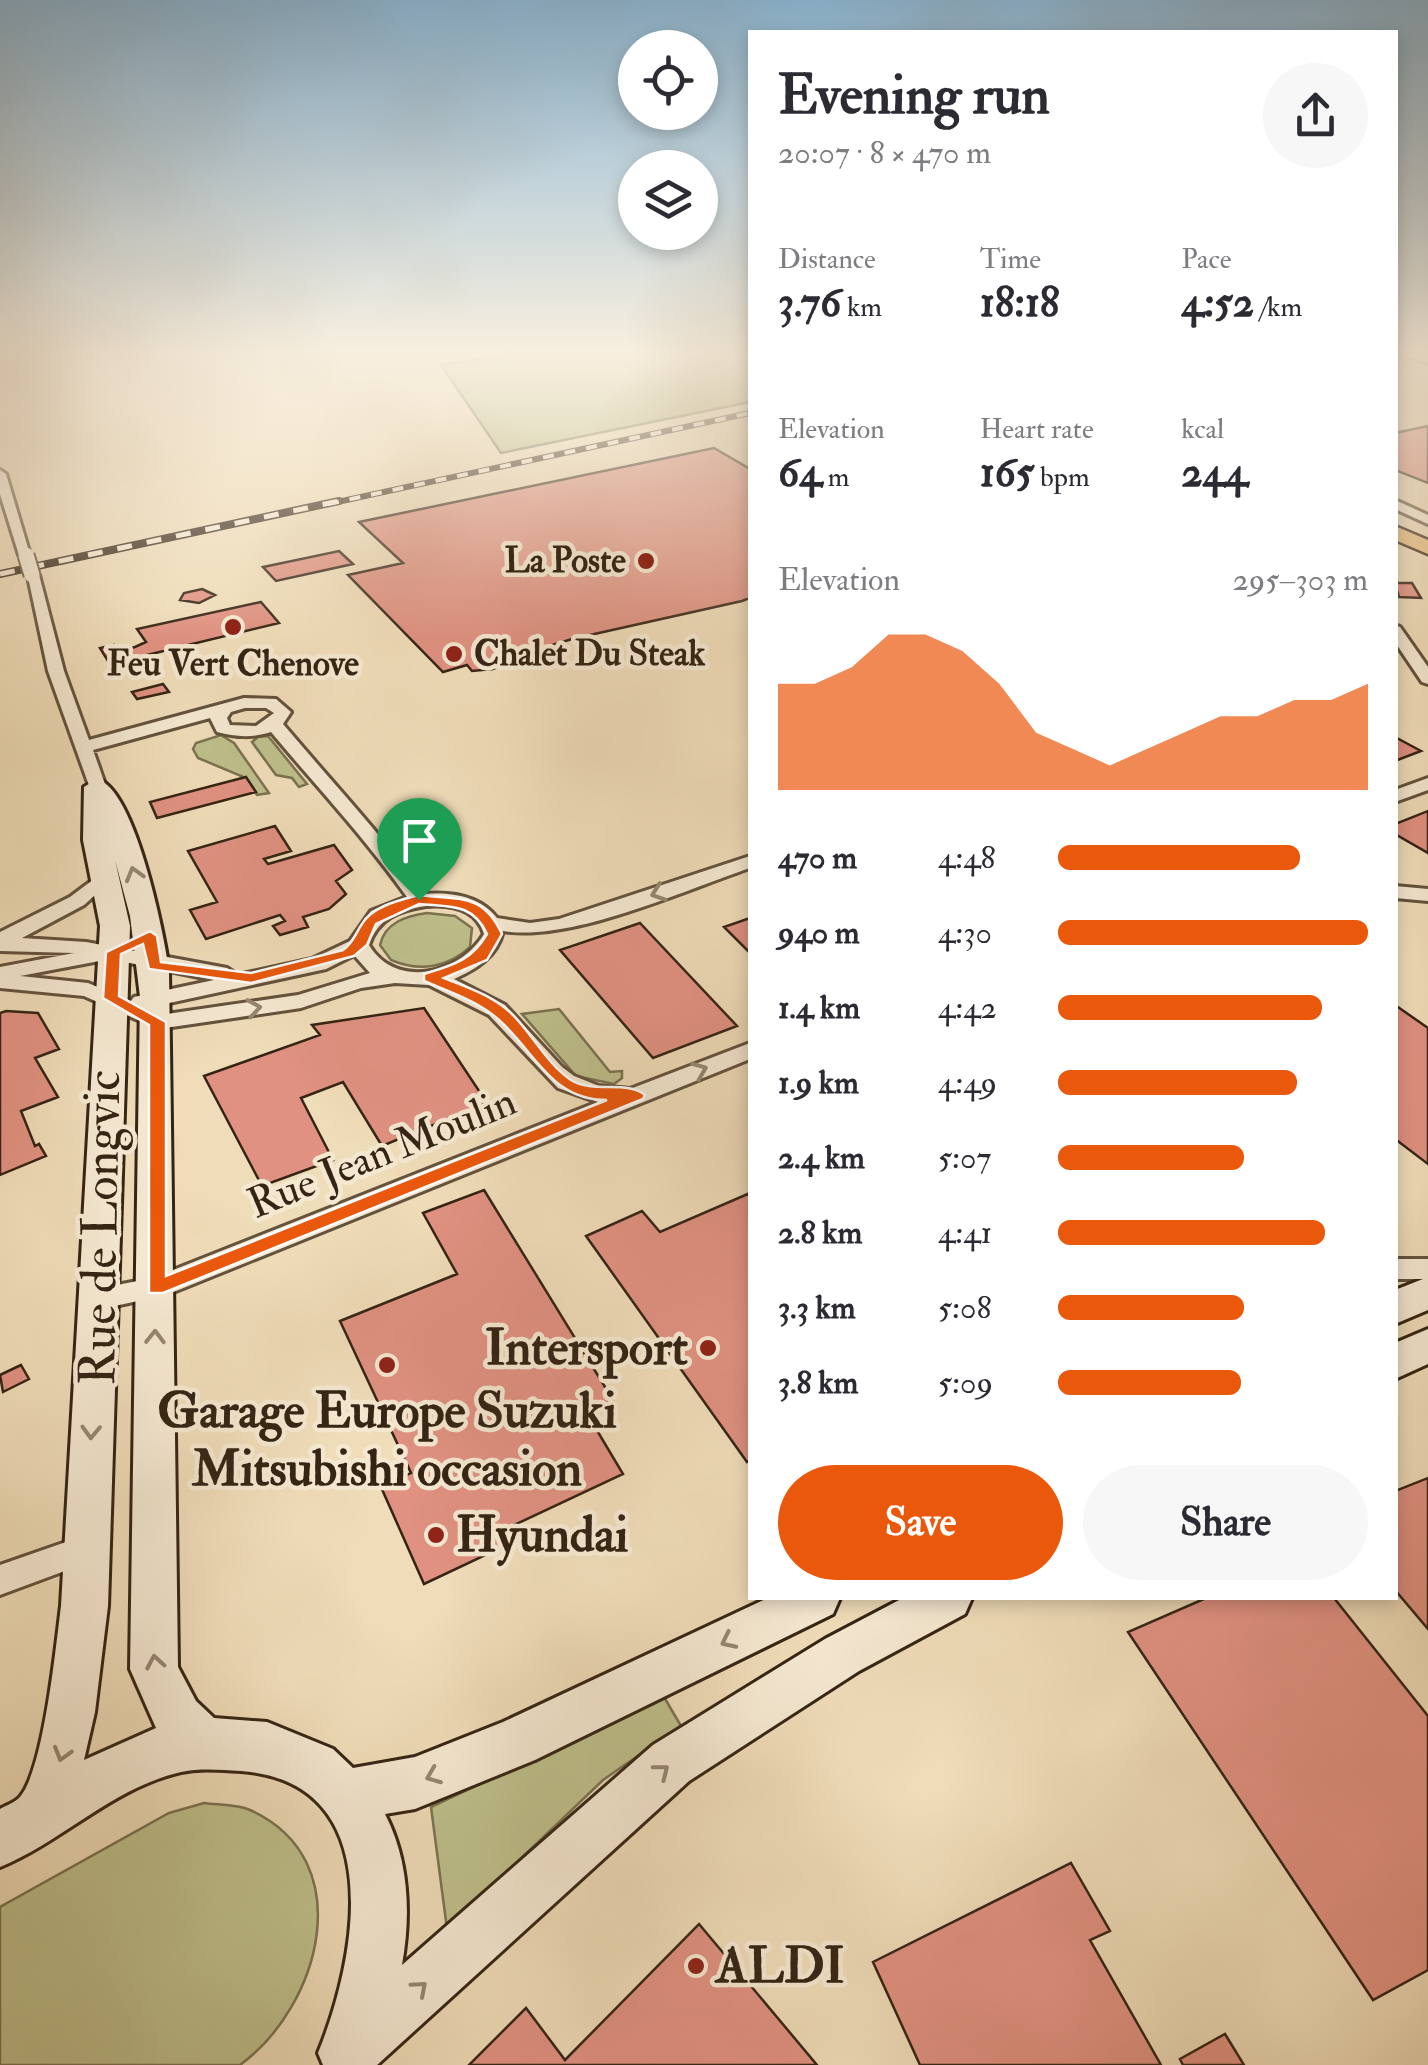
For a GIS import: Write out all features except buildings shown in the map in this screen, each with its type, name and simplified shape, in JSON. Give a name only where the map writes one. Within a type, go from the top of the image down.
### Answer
[{"type":"main road","points":[[1398,519],[1428,534]]},
{"type":"main road","points":[[1398,533],[1428,548]]},
{"type":"street","points":[[0,474],[56,671],[89,765],[223,720],[244,703],[270,703],[283,712],[274,725],[248,732],[223,720]]},
{"type":"street","points":[[1398,505],[1428,520]]},
{"type":"street","points":[[1398,634],[1428,679]]},
{"type":"street","points":[[274,725],[350,816],[373,836],[419,900]]},
{"type":"street","name":"Rue de Longvic","points":[[20,1828],[56,1774],[74,1699],[86,1549],[96,1299],[138,995],[114,952],[115,926],[96,840],[89,765]]},
{"type":"street","name":"Rue de Longvic","points":[[89,765],[122,834],[138,995],[156,1288],[154,1669],[178,1718],[203,1743]]},
{"type":"street","points":[[1398,796],[1428,783]]},
{"type":"street","points":[[492,923],[530,929],[562,924],[748,863]]},
{"type":"street","points":[[0,943],[77,901],[106,876]]},
{"type":"street","points":[[1398,892],[1428,896]]},
{"type":"street","points":[[0,977],[138,995],[301,1001],[357,982],[450,974],[482,957],[494,934],[492,923],[485,913],[456,900],[419,900],[400,904],[370,922],[359,945],[337,958],[251,978],[138,995]]},
{"type":"street","points":[[0,943],[64,942],[114,952],[138,995]]},
{"type":"street","points":[[359,945],[369,964],[396,976]]},
{"type":"street","points":[[0,977],[114,952]]},
{"type":"street","points":[[429,977],[480,998],[506,1017],[564,1083],[593,1094],[637,1095]]},
{"type":"street","points":[[138,995],[251,978]]},
{"type":"street","name":"Rue Jean Moulin","points":[[96,1299],[156,1288],[748,1051]]},
{"type":"street","points":[[1398,1269],[1428,1268]]},
{"type":"street","points":[[1398,1307],[1428,1292]]},
{"type":"street","points":[[1398,1360],[1428,1345]]},
{"type":"street","points":[[0,1580],[86,1549]]},
{"type":"street","points":[[345,1795],[415,1783],[517,1742],[812,1600]]},
{"type":"street","points":[[342,2059],[670,1764],[842,1655],[944,1600]]},
{"type":"street","points":[[20,1828],[129,1768],[203,1743],[261,1747],[314,1768],[345,1795],[371,1838],[383,1888],[382,1947],[371,1998],[342,2059]]},
{"type":"green space","points":[[221,735],[234,743],[269,793],[257,795],[246,778],[198,758],[193,749],[196,743]]},
{"type":"green space","points":[[268,736],[307,784],[299,787],[292,778],[276,775],[252,742]]},
{"type":"green space","points":[[427,913],[455,916],[472,928],[470,947],[452,960],[433,966],[391,960],[380,945],[387,931],[405,918]]},
{"type":"green space","points":[[559,1009],[610,1072],[622,1071],[622,1078],[614,1084],[576,1076],[522,1014]]},
{"type":"green space","points":[[664,1697],[681,1726],[603,1780],[447,1929],[431,1807]]},
{"type":"green space","points":[[204,1803],[245,1808],[285,1833],[307,1863],[317,1897],[317,1934],[308,1972],[291,2008],[268,2039],[240,2065],[0,2065],[0,1907],[169,1813]]},
{"type":"railway","points":[[328,504],[581,449]]},
{"type":"railway","points":[[0,574],[339,501]]},
{"type":"place","name":"La Poste","points":[[646,561]]},
{"type":"place","name":"Feu Vert Chenove","points":[[233,627]]},
{"type":"place","name":"Chalet Du Steak","points":[[454,654]]},
{"type":"place","name":"Intersport","points":[[708,1348]]},
{"type":"place","name":"Garage Europe Suzuki Mitsubishi occasion","points":[[387,1365]]},
{"type":"place","name":"Hyundai","points":[[436,1535]]},
{"type":"place","name":"ALDI","points":[[696,1966]]},
{"type":"route","points":[[438,898],[472,905],[485,913],[494,934],[482,957],[450,974],[429,977],[480,998],[506,1017],[545,1064],[576,1090],[637,1095],[156,1288],[158,1022],[144,1019],[111,998],[114,952],[150,936],[154,966],[251,978],[349,953],[359,945],[370,922],[383,912],[419,900],[438,898]]}]
